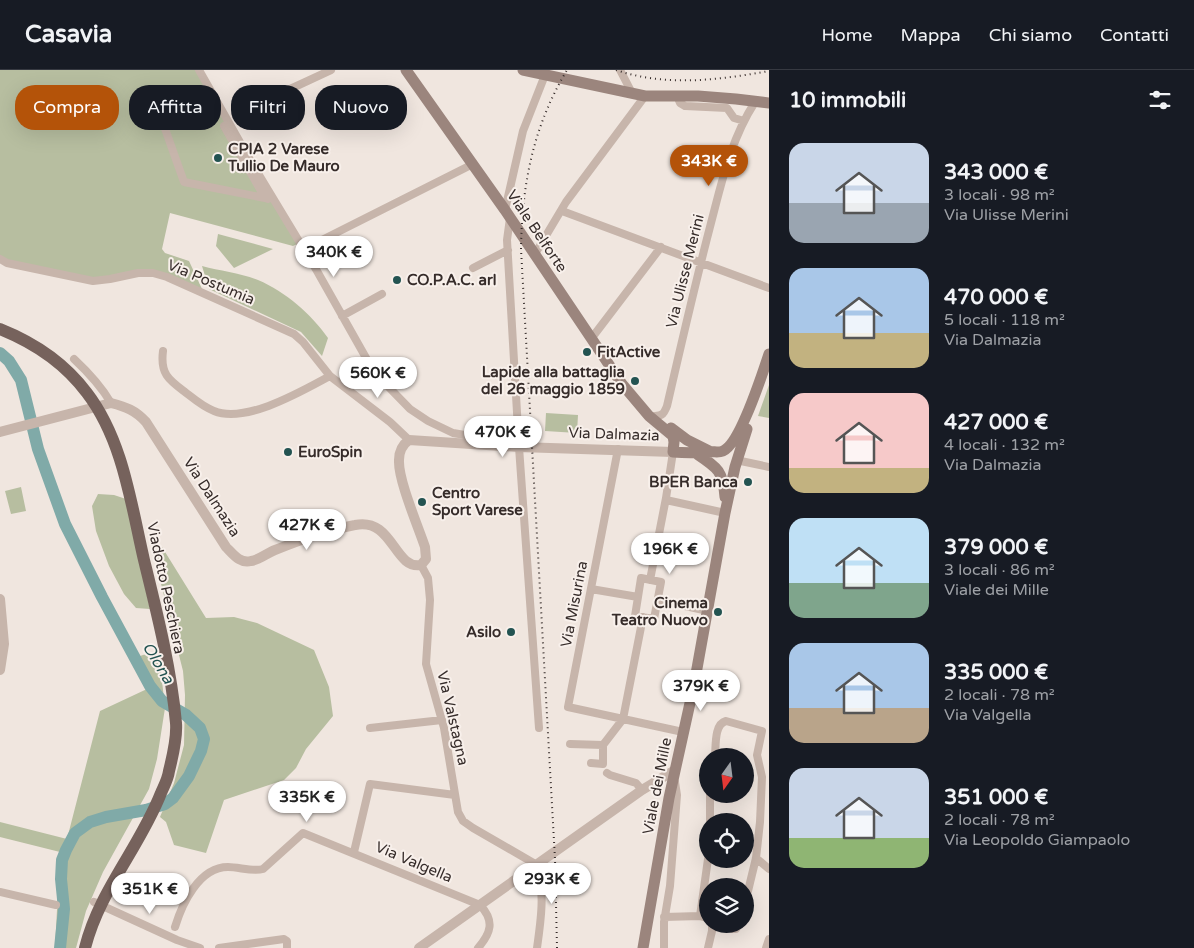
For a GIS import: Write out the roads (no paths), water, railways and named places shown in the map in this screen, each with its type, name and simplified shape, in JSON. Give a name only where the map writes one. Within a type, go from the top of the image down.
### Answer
[{"type":"main road","points":[[525,70],[645,96],[677,96],[701,101],[769,103]]},
{"type":"main road","name":"Viale Belforte","points":[[409,72],[474,164],[622,384],[643,408],[668,428]]},
{"type":"main road","points":[[701,101],[736,94],[769,97]]},
{"type":"main road","name":"Viadotto Peschiera","points":[[0,329],[24,339],[64,366],[88,394],[106,424],[123,467],[163,641],[176,725],[169,772],[153,814],[95,916],[84,948]]},
{"type":"main road","name":"Viale dei Mille","points":[[643,948],[674,772],[694,685],[708,611],[725,513],[728,479],[735,452],[752,413],[753,400],[769,354]]},
{"type":"main road","name":"Viale Belforte","points":[[643,408],[668,428]]},
{"type":"main road","points":[[668,428],[709,452]]},
{"type":"main road","points":[[668,428],[674,439],[673,452],[697,454],[735,452]]},
{"type":"main road","points":[[697,454],[716,467],[728,479]]},
{"type":"street","points":[[198,70],[374,372],[410,409],[443,429],[462,436],[482,437],[488,439],[489,444]]},
{"type":"street","points":[[299,85],[331,70]]},
{"type":"street","points":[[620,70],[632,93]]},
{"type":"street","points":[[540,728],[519,446],[507,214],[523,131],[545,75]]},
{"type":"street","points":[[535,254],[566,202],[645,96]]},
{"type":"street","points":[[701,101],[726,108],[734,118],[744,121]]},
{"type":"street","name":"Via Ulisse Merini","points":[[655,416],[663,414],[667,406],[700,262],[729,153],[755,102]]},
{"type":"street","points":[[224,126],[265,198]]},
{"type":"street","points":[[165,130],[184,182],[275,201]]},
{"type":"street","points":[[304,249],[474,164]]},
{"type":"street","points":[[562,211],[769,288]]},
{"type":"street","points":[[508,238],[518,230]]},
{"type":"street","points":[[591,339],[661,247]]},
{"type":"street","points":[[473,268],[508,250]]},
{"type":"street","name":"Via Postumia","points":[[0,259],[7,263],[93,281],[138,273],[153,273],[167,277],[294,334],[304,342],[330,376],[390,422],[409,440]]},
{"type":"street","points":[[342,316],[382,294]]},
{"type":"street","points":[[163,351],[162,359],[165,374],[169,380],[203,406],[216,412],[251,412],[288,398],[330,376]]},
{"type":"street","points":[[0,432],[111,403],[96,380],[74,359]]},
{"type":"street","name":"Via Dalmazia","points":[[111,403],[129,408],[138,413],[146,422],[226,547],[237,559],[250,562],[309,537],[363,524],[373,526],[384,533],[402,558],[410,565],[421,566]]},
{"type":"street","points":[[409,440],[404,443],[400,454],[399,469],[425,547],[426,559],[421,566]]},
{"type":"street","name":"Via Dalmazia","points":[[409,440],[673,452]]},
{"type":"street","name":"Via Misurina","points":[[618,449],[568,707],[683,732]]},
{"type":"street","points":[[650,580],[666,500],[673,452]]},
{"type":"street","points":[[735,452],[769,467]]},
{"type":"street","points":[[666,500],[725,513]]},
{"type":"street","name":"Via Valstagna","points":[[421,566],[428,578],[430,600],[426,664],[444,728],[458,812],[463,821],[537,865]]},
{"type":"street","points":[[641,578],[650,580],[661,582],[654,619],[635,616],[641,578]]},
{"type":"street","points":[[591,589],[638,597]]},
{"type":"street","points":[[0,599],[4,644],[0,670]]},
{"type":"street","points":[[658,600],[708,611]]},
{"type":"street","points":[[591,763],[603,764],[603,745],[623,719],[643,617]]},
{"type":"street","points":[[370,728],[442,720]]},
{"type":"street","points":[[716,748],[719,725],[722,722],[726,721],[762,731],[757,756],[761,767],[762,788],[756,858],[751,878]]},
{"type":"street","points":[[570,744],[603,745]]},
{"type":"street","points":[[761,767],[769,770]]},
{"type":"street","points":[[607,772],[610,775],[638,784],[642,790]]},
{"type":"street","points":[[419,948],[642,790],[674,772],[677,801],[670,886],[664,917],[664,948]]},
{"type":"street","points":[[354,852],[370,784],[455,796]]},
{"type":"street","name":"Via Valgella","points":[[175,927],[188,894],[208,875],[222,867],[262,869],[303,833],[354,852],[480,905]]},
{"type":"street","points":[[756,858],[769,869]]},
{"type":"street","points":[[537,865],[542,882],[541,917],[537,948]]},
{"type":"street","points":[[0,892],[56,905]]},
{"type":"street","points":[[94,902],[177,940],[200,948]]},
{"type":"street","points":[[478,948],[487,937],[490,927],[485,911],[480,905]]},
{"type":"street","points":[[664,917],[699,917]]},
{"type":"street","points":[[708,948],[712,933]]},
{"type":"street","points":[[219,948],[284,938],[287,941],[286,948]]},
{"type":"street","points":[[766,948],[769,939]]},
{"type":"waterway","name":"Olona","points":[[0,353],[9,361],[21,380],[38,449],[65,524],[102,597],[150,686],[162,701],[186,715],[200,728],[204,739],[201,751],[189,776],[173,798],[165,804],[90,822],[75,833],[62,860],[61,879],[64,909],[60,948]]},
{"type":"railway","points":[[557,948],[555,859],[521,249],[524,202],[532,156],[546,113],[555,91],[567,70]]},
{"type":"railway","points":[[616,70],[654,79],[673,80],[712,79],[769,71]]},
{"type":"place","name":"CPIA 2 Varese Tullio De Mauro","points":[[218,158]]},
{"type":"place","name":"CO.P.A.C. arl","points":[[397,280]]},
{"type":"place","name":"FitActive","points":[[587,352]]},
{"type":"place","name":"Lapide alla battaglia del 26 maggio 1859","points":[[635,381]]},
{"type":"place","name":"EuroSpin","points":[[288,452]]},
{"type":"place","name":"BPER Banca","points":[[748,482]]},
{"type":"place","name":"Centro Sport Varese","points":[[422,502]]},
{"type":"place","name":"Cinema Teatro Nuovo","points":[[718,612]]},
{"type":"place","name":"Asilo","points":[[511,632]]}]
